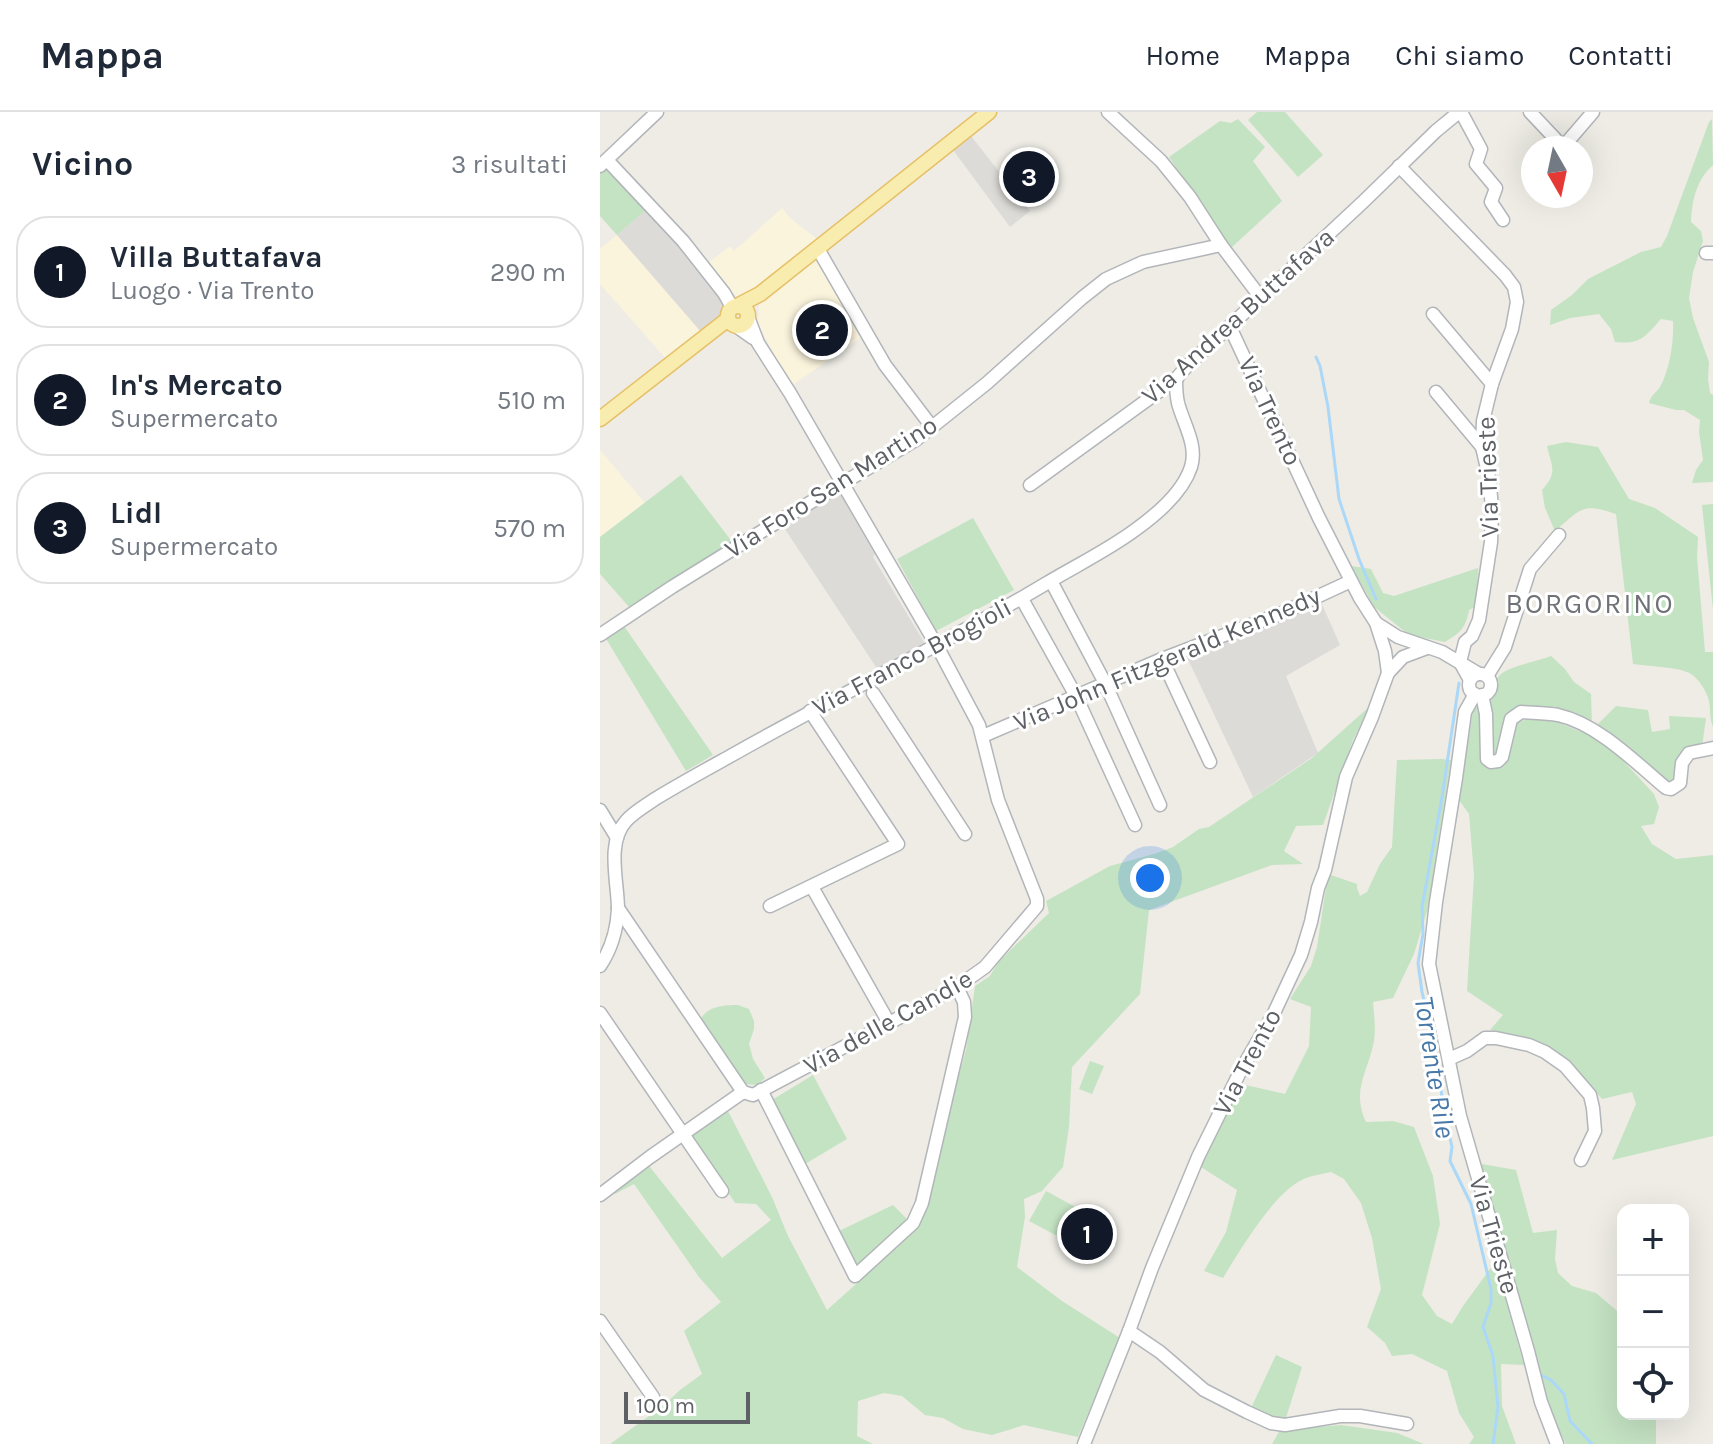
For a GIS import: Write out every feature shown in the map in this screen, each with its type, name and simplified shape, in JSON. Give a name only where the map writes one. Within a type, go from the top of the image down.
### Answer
[{"type":"main road","points":[[600,419],[739,315],[760,294],[989,112]]},
{"type":"street","points":[[657,112],[604,163],[683,241],[724,293],[746,331],[758,343],[937,646],[983,736]]},
{"type":"street","points":[[1108,112],[1168,169],[1261,298]]},
{"type":"street","points":[[1530,112],[1553,136]]},
{"type":"street","points":[[1572,136],[1593,112]]},
{"type":"street","points":[[1452,114],[1481,149],[1476,164],[1496,188],[1491,202],[1503,220]]},
{"type":"street","name":"Via Andrea Buttafava","points":[[1030,485],[1176,379],[1452,114]]},
{"type":"street","name":"Via Trieste","points":[[1399,166],[1514,287],[1517,302],[1512,329],[1485,412],[1482,447],[1492,507],[1491,542],[1479,620],[1472,636],[1465,642],[1460,662]]},
{"type":"street","name":"Via Foro San Martino","points":[[600,635],[672,587],[917,439],[987,383],[1106,279],[1143,262],[1221,245]]},
{"type":"street","points":[[818,249],[885,365],[932,427]]},
{"type":"street","points":[[1433,314],[1492,384]]},
{"type":"street","name":"Via Trento","points":[[1230,327],[1319,518],[1376,623],[1388,673]]},
{"type":"street","name":"Via Franco Brogioli","points":[[617,838],[625,822],[637,811],[683,782],[810,711],[869,687],[1089,560],[1136,529],[1159,510],[1186,478],[1191,465],[1193,450],[1179,406],[1176,379]]},
{"type":"street","points":[[1436,392],[1482,447]]},
{"type":"street","points":[[1559,535],[1530,569],[1505,647],[1470,688],[1478,694],[1486,714],[1487,759],[1491,762],[1502,757],[1511,719],[1521,712],[1558,715],[1581,723],[1618,747],[1671,789],[1680,783],[1682,763],[1689,753],[1713,748]]},
{"type":"street","points":[[1051,581],[1105,683],[1160,805]]},
{"type":"street","name":"Via John Fitzgerald Kennedy","points":[[983,736],[1162,659],[1282,613],[1351,581]]},
{"type":"street","points":[[1022,599],[1076,696],[1135,825]]},
{"type":"street","name":"Via Trento","points":[[1376,623],[1401,639],[1442,652],[1460,662]]},
{"type":"street","points":[[1401,639],[1402,650],[1400,659],[1385,651],[1401,639]]},
{"type":"street","points":[[1442,652],[1465,642]]},
{"type":"street","name":"Via Trento","points":[[1084,1444],[1198,1157],[1301,955],[1325,870],[1346,777],[1388,673],[1400,659],[1427,648]]},
{"type":"street","points":[[1162,659],[1210,762]]},
{"type":"street","points":[[1460,662],[1479,677]]},
{"type":"street","name":"Via Trieste","points":[[1479,677],[1491,685],[1488,692],[1478,694],[1465,712],[1429,964],[1460,1116],[1541,1402],[1557,1444]]},
{"type":"street","points":[[869,687],[965,834]]},
{"type":"street","points":[[770,906],[898,844],[810,711]]},
{"type":"street","name":"Via delle Candie","points":[[761,1090],[957,987],[985,967],[1037,906],[1037,899],[998,800],[983,736]]},
{"type":"street","points":[[600,810],[617,838],[618,915],[614,938],[602,959]]},
{"type":"street","points":[[812,887],[889,1023]]},
{"type":"street","points":[[618,915],[743,1092],[753,1095],[761,1090],[855,1276],[913,1223],[922,1203],[965,1017],[964,1002],[957,987]]},
{"type":"street","points":[[600,1013],[722,1191]]},
{"type":"street","points":[[1449,1059],[1485,1038],[1496,1038],[1529,1045],[1565,1066],[1590,1095],[1593,1108],[1595,1131],[1581,1160]]},
{"type":"street","points":[[600,1195],[743,1092]]},
{"type":"street","points":[[600,1321],[653,1397]]},
{"type":"street","points":[[1129,1331],[1160,1352],[1204,1390],[1271,1423],[1285,1425],[1360,1416],[1407,1424]]},
{"type":"shaded area","points":[[971,136],[1030,211],[1010,227],[953,150]]},
{"type":"shaded area","points":[[782,208],[818,240],[741,301],[707,264],[730,246],[734,251]]},
{"type":"shaded area","points":[[646,210],[724,303],[719,318],[702,333],[617,235]]},
{"type":"shaded area","points":[[617,235],[702,333],[668,361],[600,284],[600,249]]},
{"type":"shaded area","points":[[816,259],[863,336],[791,386],[758,324],[759,304]]},
{"type":"shaded area","points":[[600,450],[645,503],[600,537]]},
{"type":"shaded area","points":[[834,495],[841,495],[875,554],[873,557],[925,644],[878,670],[783,526]]},
{"type":"shaded area","points":[[1321,602],[1340,645],[1286,676],[1318,753],[1253,797],[1186,655]]},
{"type":"green space","points":[[1257,112],[1285,112],[1323,155],[1298,177],[1248,120]]},
{"type":"green space","points":[[1238,119],[1265,147],[1253,161],[1282,201],[1231,248],[1169,157],[1220,121],[1231,123]]},
{"type":"green space","points":[[1712,119],[1713,165],[1699,184],[1692,206],[1691,222],[1701,231],[1703,241],[1689,298],[1709,362],[1708,379],[1713,395],[1713,482],[1692,483],[1703,460],[1700,420],[1684,410],[1649,403],[1666,372],[1672,346],[1673,321],[1661,319],[1641,338],[1623,343],[1615,342],[1611,329],[1599,314],[1570,318],[1550,325],[1551,310],[1588,279],[1641,252],[1661,247]]},
{"type":"green space","points":[[609,170],[646,210],[617,235],[600,216],[600,172]]},
{"type":"green space","points":[[1566,442],[1598,447],[1629,499],[1655,508],[1698,537],[1705,652],[1713,652],[1713,727],[1708,697],[1694,676],[1680,670],[1633,664],[1616,514],[1589,508],[1571,517],[1555,531],[1545,508],[1542,490],[1552,474],[1547,446]]},
{"type":"green space","points":[[681,475],[733,543],[630,608],[600,574],[600,537]]},
{"type":"green space","points":[[1713,504],[1713,610],[1702,505]]},
{"type":"green space","points":[[973,518],[1014,590],[936,631],[897,559]]},
{"type":"green space","points":[[1352,566],[1371,569],[1383,593],[1394,596],[1478,568],[1477,606],[1469,610],[1462,629],[1445,642],[1409,635],[1373,606]]},
{"type":"green space","points":[[624,626],[713,755],[686,771],[605,637]]},
{"type":"green space","points":[[1551,656],[1574,682],[1591,694],[1592,725],[1517,710],[1497,753],[1493,754],[1489,710],[1495,681],[1511,669]]},
{"type":"green space","points":[[1370,706],[1353,740],[1323,825],[1296,826],[1284,851],[1303,864],[1272,865],[1149,910],[1140,994],[1072,1067],[1063,1167],[1042,1191],[1024,1199],[1025,1217],[1017,1267],[1062,1301],[1120,1338],[1078,1437],[1024,1425],[992,1435],[963,1429],[943,1418],[925,1415],[902,1396],[884,1393],[858,1401],[857,1436],[873,1444],[610,1444],[702,1374],[684,1331],[721,1302],[699,1277],[634,1184],[615,1194],[608,1183],[646,1162],[722,1258],[771,1220],[756,1204],[735,1203],[691,1135],[724,1108],[827,1310],[920,1224],[934,1182],[948,1113],[966,1050],[975,986],[990,976],[998,962],[1049,913],[1046,901],[1110,866],[1173,847],[1199,829],[1209,827],[1312,758]]},
{"type":"green space","points":[[1478,706],[1489,765],[1519,721],[1557,722],[1589,735],[1615,752],[1654,794],[1659,807],[1654,824],[1641,826],[1652,844],[1676,859],[1713,855],[1713,1136],[1612,1160],[1636,1104],[1632,1092],[1602,1099],[1578,1072],[1549,1048],[1523,1037],[1490,1030],[1503,1015],[1467,991],[1474,875],[1469,814],[1459,800],[1473,710]]},
{"type":"green space","points":[[1616,706],[1648,710],[1652,732],[1670,729],[1669,716],[1706,718],[1702,747],[1687,751],[1677,782],[1671,787],[1596,726]]},
{"type":"green space","points":[[1397,760],[1451,760],[1428,908],[1414,954],[1393,998],[1373,1002],[1374,1041],[1362,1081],[1360,1100],[1366,1122],[1393,1121],[1414,1127],[1433,1176],[1440,1224],[1422,1295],[1437,1316],[1452,1324],[1495,1262],[1524,1365],[1501,1364],[1502,1406],[1516,1444],[1469,1444],[1474,1437],[1459,1413],[1447,1371],[1412,1354],[1392,1356],[1385,1343],[1367,1327],[1381,1289],[1372,1238],[1361,1203],[1344,1179],[1331,1172],[1295,1184],[1271,1207],[1223,1278],[1204,1271],[1226,1232],[1237,1190],[1201,1167],[1241,1084],[1285,1094],[1309,1046],[1311,1007],[1290,999],[1311,966],[1317,947],[1328,874],[1357,884],[1360,896],[1367,892],[1392,847]]},
{"type":"green space","points":[[738,1005],[749,1009],[754,1021],[749,1044],[753,1059],[765,1078],[757,1085],[745,1084],[700,1021],[711,1009]]},
{"type":"green space","points":[[1090,1061],[1104,1066],[1092,1094],[1079,1089]]},
{"type":"green space","points":[[813,1075],[847,1139],[805,1164],[772,1100]]},
{"type":"green space","points":[[1476,1163],[1516,1170],[1533,1233],[1557,1230],[1555,1259],[1558,1273],[1572,1286],[1596,1293],[1617,1311],[1617,1420],[1656,1420],[1656,1444],[1566,1444],[1539,1380]]},
{"type":"green space","points":[[1046,1191],[1079,1209],[1063,1239],[1029,1221]]},
{"type":"green space","points":[[893,1205],[908,1220],[855,1269],[839,1231]]},
{"type":"green space","points":[[1276,1355],[1302,1367],[1285,1421],[1251,1408]]},
{"type":"green space","points":[[1341,1425],[1397,1433],[1424,1444],[1272,1444],[1280,1430]]},
{"type":"waterway","name":"Torrente Rile","points":[[1316,357],[1328,407],[1339,499],[1376,599]]},
{"type":"waterway","name":"Torrente Rile","points":[[1459,683],[1422,907],[1423,934],[1418,963],[1437,1054],[1443,1107],[1452,1147],[1450,1161],[1471,1204],[1491,1289],[1491,1303],[1483,1327],[1493,1356],[1498,1407],[1493,1444]]},
{"type":"waterway","points":[[1539,1374],[1551,1380],[1564,1394],[1570,1421],[1592,1444]]},
{"type":"place","name":"Lidl","points":[[1029,177]]},
{"type":"place","name":"In's Mercato","points":[[822,330]]},
{"type":"place","name":"Villa Buttafava","points":[[1087,1234]]},
{"type":"district","name":"BORGORINO","points":[[1590,603]]}]
